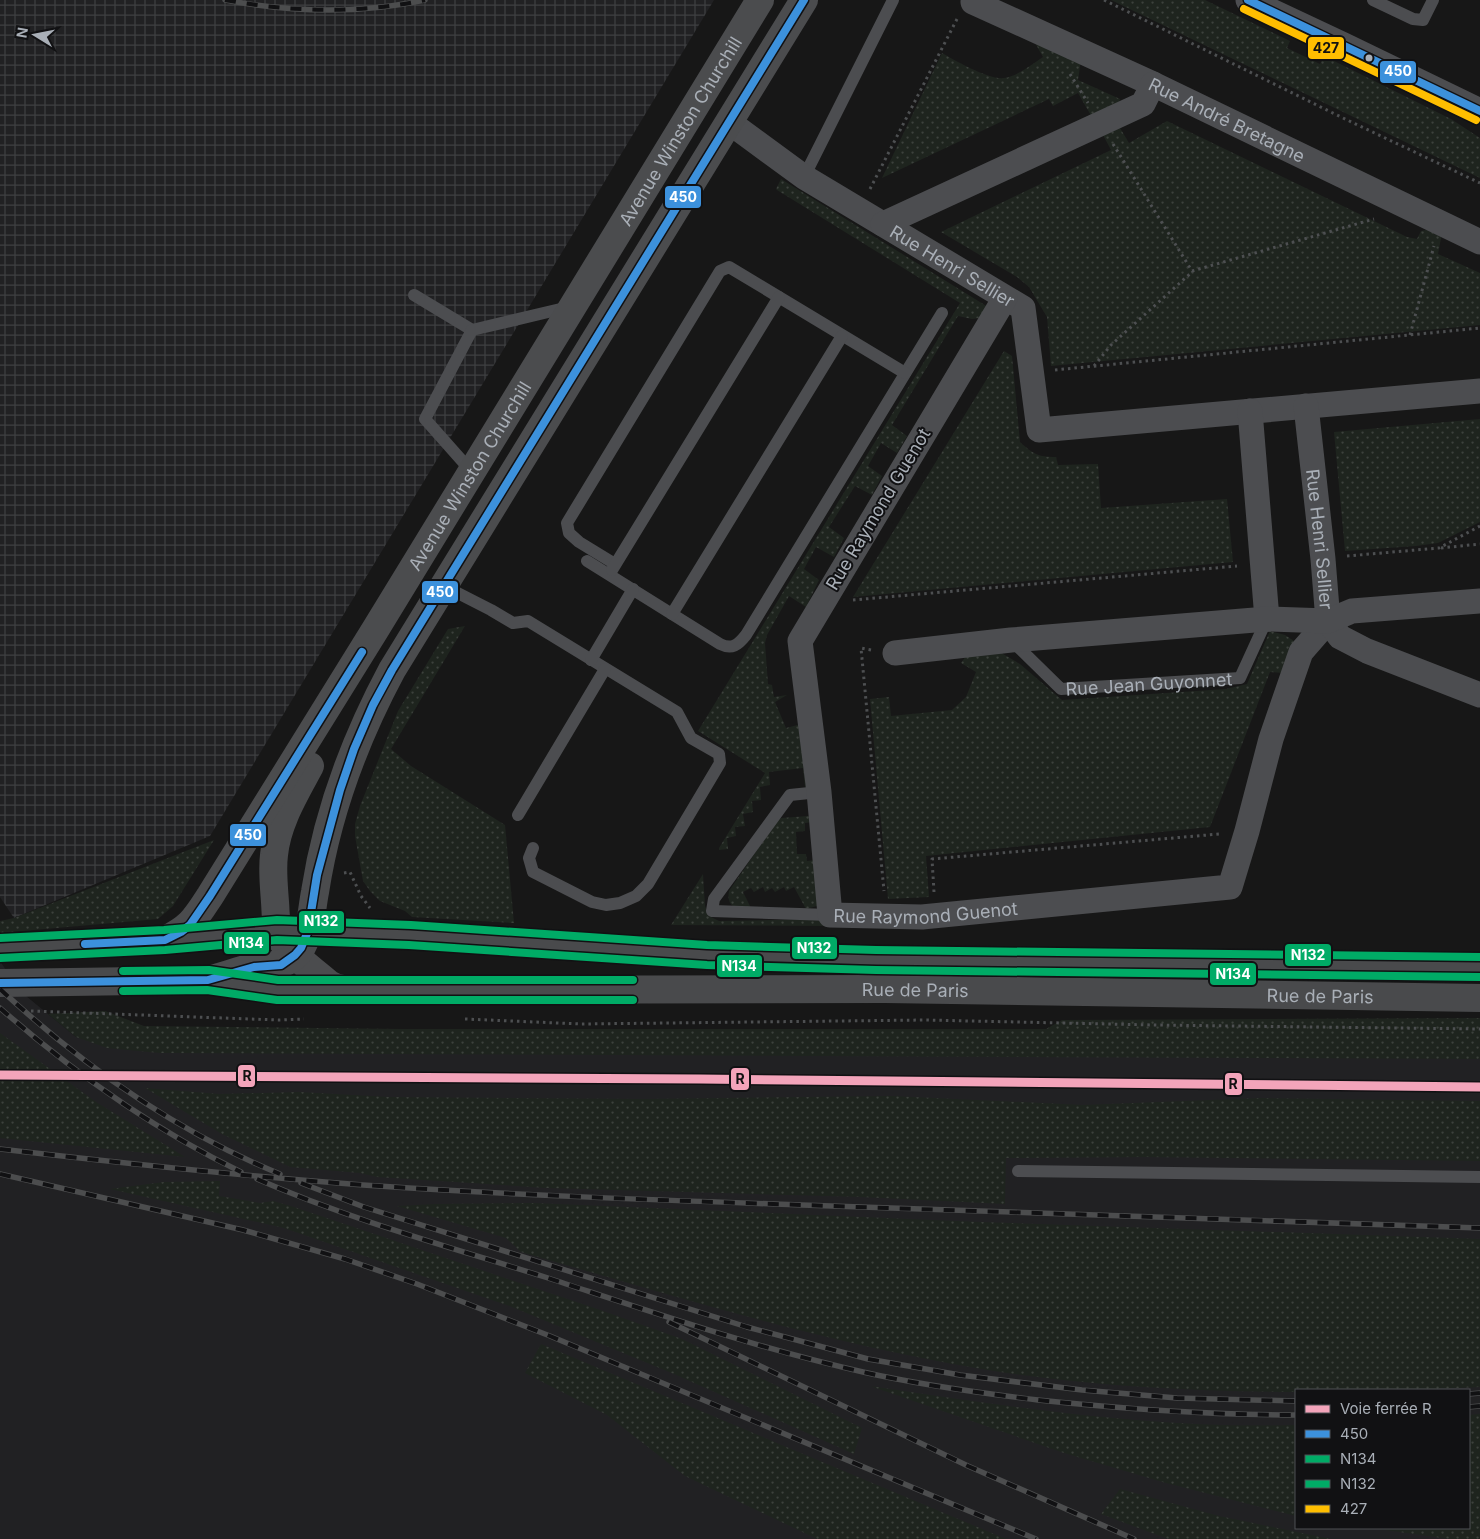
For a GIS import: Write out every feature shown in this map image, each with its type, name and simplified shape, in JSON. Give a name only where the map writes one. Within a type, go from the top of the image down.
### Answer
[{"type":"main road","name":"Avenue Winston Churchill","points":[[166,940],[190,925],[201,909],[375,630],[760,0]]},
{"type":"main road","name":"Avenue Winston Churchill","points":[[296,955],[302,948],[308,931],[317,875],[325,843],[354,749],[373,705],[392,670],[804,0]]},
{"type":"main road","points":[[351,991],[329,984],[288,949],[282,940],[277,930],[273,856],[286,813],[336,716],[375,630]]},
{"type":"main road","name":"Rue de Paris","points":[[0,948],[166,940],[277,930],[410,935],[707,955],[876,960],[1480,967]]},
{"type":"main road","points":[[208,980],[254,967],[281,964],[296,955]]},
{"type":"main road","name":"Rue de Paris","points":[[0,982],[208,980],[277,990],[351,991],[885,989],[1480,998]]},
{"type":"street","points":[[1248,0],[1480,110]]},
{"type":"street","name":"Rue André Bretagne","points":[[973,2],[1153,84],[1480,242]]},
{"type":"street","points":[[883,224],[1143,104],[1153,84]]},
{"type":"street","name":"Rue Henri Sellier","points":[[729,122],[804,176],[1023,308],[1039,430],[1480,391]]},
{"type":"street","name":"Rue Raymond Guenot","points":[[1005,298],[800,641],[819,792],[830,915],[922,917],[1230,887],[1271,739],[1301,652],[1328,621]]},
{"type":"street","name":"Rue Henri Sellier","points":[[1306,406],[1324,558],[1328,621],[1340,637],[1367,651],[1480,695]]},
{"type":"street","points":[[1250,411],[1267,619]]},
{"type":"street","points":[[895,653],[1011,640],[1267,619],[1328,621],[1352,612],[1480,601]]},
{"type":"lane","points":[[804,176],[892,0]]},
{"type":"lane","points":[[1373,0],[1413,19],[1423,20],[1433,0]]},
{"type":"lane","points":[[905,373],[729,267],[720,271],[567,523],[569,533],[633,589],[727,648],[739,644],[942,313]]},
{"type":"lane","points":[[414,295],[472,330],[574,305]]},
{"type":"lane","points":[[612,569],[780,298]]},
{"type":"lane","points":[[472,330],[424,419],[472,472]]},
{"type":"lane","points":[[672,614],[842,336]]},
{"type":"lane","points":[[587,561],[612,569]]},
{"type":"lane","points":[[444,586],[513,623],[528,621],[677,712],[691,738],[719,754],[720,763],[648,884],[636,896],[620,903],[606,905],[592,902],[534,872],[529,858],[533,848]]},
{"type":"lane","points":[[590,660],[633,589]]},
{"type":"lane","name":"Rue Jean Guyonnet","points":[[1011,640],[1061,689],[1240,678],[1267,619]]},
{"type":"lane","points":[[518,815],[605,669]]},
{"type":"lane","points":[[819,792],[790,795],[714,899],[712,912],[830,915]]},
{"type":"lane","points":[[1018,1171],[1480,1177]]},
{"type":"path","points":[[1104,0],[1480,183]]},
{"type":"path","points":[[860,210],[965,2],[973,2]]},
{"type":"path","points":[[1046,35],[1192,272]]},
{"type":"path","points":[[1093,366],[1111,345],[1192,272],[1410,209]]},
{"type":"path","points":[[1410,335],[1440,223]]},
{"type":"path","points":[[1032,372],[1480,328]]},
{"type":"path","points":[[1439,548],[1480,526]]},
{"type":"path","points":[[1324,558],[1480,544]]},
{"type":"path","points":[[822,603],[1263,564]]},
{"type":"path","points":[[886,916],[861,648],[895,653]]},
{"type":"path","points":[[935,916],[932,859],[1247,831]]},
{"type":"path","points":[[337,873],[350,872],[361,896],[371,909]]},
{"type":"path","points":[[29,1011],[278,1020],[307,1019]]},
{"type":"path","points":[[462,1018],[581,1024],[925,1020],[1480,1029]]},
{"type":"shaded area","points":[[0,0],[714,0],[210,836],[14,918],[0,897]]},
{"type":"shaded area","points":[[1111,0],[1205,0],[1290,41],[1287,48],[1320,64],[1324,56],[1451,119],[1480,138],[1480,178]]},
{"type":"shaded area","points":[[1034,41],[1081,60],[1078,80],[1120,99],[1119,105],[1093,119],[1078,93],[1053,106],[1049,99],[882,178],[942,53],[981,73],[1004,78],[1020,72],[1043,57]]},
{"type":"shaded area","points":[[1167,121],[1407,237],[1417,239],[1421,231],[1435,228],[1442,233],[1438,254],[1480,273],[1480,325],[1051,366],[1047,317],[1029,287],[1017,277],[941,232],[1111,150],[1103,135],[1120,128],[1129,143]]},
{"type":"shaded area","points":[[781,179],[988,307],[980,318],[972,319],[958,316],[892,425],[907,436],[897,453],[881,443],[868,466],[882,476],[872,495],[855,486],[829,527],[844,538],[834,557],[816,547],[804,569],[819,580],[806,607],[789,596],[767,635],[765,643],[768,684],[772,685],[774,697],[787,695],[775,702],[786,728],[805,723],[806,789],[803,768],[769,772],[770,785],[760,787],[761,800],[752,801],[753,812],[743,814],[745,826],[735,827],[736,836],[727,838],[728,849],[719,850],[765,773],[698,731],[960,303],[777,190]]},
{"type":"shaded area","points":[[1004,351],[1012,356],[1020,442],[1036,454],[1056,457],[1058,465],[1098,464],[1101,508],[1227,499],[1233,562],[853,597]]},
{"type":"shaded area","points":[[1480,419],[1480,522],[1438,543],[1345,551],[1334,432]]},
{"type":"shaded area","points":[[465,626],[391,749],[411,766],[505,825],[514,923],[412,917],[405,911],[380,901],[363,881],[355,836],[355,824],[360,806],[398,711],[448,629]]},
{"type":"shaded area","points":[[1270,631],[1285,635],[1294,641],[1284,673],[1270,672],[1210,827],[926,856],[929,897],[888,899],[870,699],[889,697],[891,716],[952,710],[966,697],[976,672],[961,663],[966,656],[998,651],[1020,664],[1062,700],[1226,689],[1247,684]]},
{"type":"shaded area","points":[[812,816],[813,822],[805,823],[805,831],[796,832],[797,854],[806,854],[807,861],[816,860],[817,906],[806,909],[794,887],[786,891],[784,887],[775,892],[772,888],[765,892],[763,887],[754,892],[751,888],[743,892],[751,908],[737,908],[731,904],[729,901],[729,891],[777,821],[781,818]]},
{"type":"shaded area","points":[[214,840],[173,906],[158,919],[0,933],[0,921],[14,918]]},
{"type":"shaded area","points":[[703,874],[705,906],[709,916],[719,921],[825,919],[830,926],[671,925]]},
{"type":"shaded area","points":[[0,961],[20,991],[76,1037],[1480,1048],[1480,1539],[0,1539]]},
{"type":"shaded area","points":[[105,1011],[144,1026],[400,1029],[1046,1029],[1062,1020],[1480,1018],[1480,1059],[160,1053],[107,1048],[76,1037],[48,1014]]},
{"type":"shaded area","points":[[0,1033],[96,1102],[185,1157],[0,1138]]},
{"type":"shaded area","points":[[145,1088],[219,1094],[299,1092],[389,1097],[644,1099],[892,1096],[1083,1105],[1260,1098],[1480,1101],[1480,1161],[1145,1157],[1006,1158],[1005,1204],[861,1197],[547,1188],[377,1177],[360,1173],[290,1167],[222,1134]]},
{"type":"shaded area","points":[[220,1181],[219,1196],[260,1203],[273,1201],[294,1207],[682,1339],[862,1428],[854,1454],[674,1374],[512,1307],[284,1228],[110,1189],[164,1182]]},
{"type":"shaded area","points":[[533,1203],[980,1222],[1480,1239],[1480,1387],[1435,1389],[1295,1389],[1295,1392],[1216,1390],[1096,1383],[976,1368],[861,1345],[690,1301],[521,1252],[506,1238],[397,1206]]},
{"type":"shaded area","points":[[541,1344],[1006,1539],[817,1539],[685,1476],[607,1415],[525,1373]]},
{"type":"shaded area","points":[[870,1386],[1029,1409],[1136,1420],[1189,1424],[1295,1425],[1295,1516],[1166,1483],[1064,1453]]},
{"type":"shaded area","points":[[1480,1414],[1480,1539],[1449,1539],[1378,1529],[1470,1529],[1470,1415]]},
{"type":"shaded area","points":[[1120,1489],[1219,1516],[1331,1539],[1168,1539],[1101,1514]]},
{"type":"railway","points":[[225,0],[275,7],[325,10],[375,8],[425,0]]},
{"type":"railway","points":[[0,989],[64,1044],[132,1094],[204,1138],[280,1174]]},
{"type":"railway","points":[[0,1008],[56,1055],[115,1098],[176,1137],[241,1172]]},
{"type":"railway","points":[[0,1149],[272,1178],[473,1192],[1480,1228]]},
{"type":"railway","points":[[0,1174],[243,1230],[345,1259],[417,1284],[550,1336],[1036,1539]]},
{"type":"railway","points":[[257,1179],[292,1194],[401,1232],[744,1341],[863,1372],[950,1388],[1070,1403],[1199,1413],[1295,1415]]},
{"type":"railway","points":[[301,1183],[364,1207],[747,1327],[868,1359],[960,1375],[1082,1390],[1177,1398],[1295,1401]]},
{"type":"railway","points":[[669,1322],[968,1466],[1134,1539]]},
{"type":"railway","points":[[1470,1394],[1480,1393]]},
{"type":"railway","points":[[1470,1407],[1480,1406]]},
{"type":"rail line","name":"R","points":[[0,1075],[700,1079],[1480,1087]]},
{"type":"transit line","name":"450","points":[[0,983],[208,980],[254,967],[281,965],[301,948],[308,931],[317,875],[340,790],[354,749],[373,705],[392,670],[804,0]]},
{"type":"transit line","name":"450","points":[[1248,0],[1480,111]]},
{"type":"transit line","name":"427","points":[[1244,9],[1476,120]]},
{"type":"transit line","name":"450","points":[[85,944],[165,940],[190,925],[362,652]]},
{"type":"transit line","name":"N132","points":[[0,938],[164,930],[277,920],[411,925],[707,945],[876,950],[1480,957]]},
{"type":"transit line","name":"N134","points":[[0,958],[165,950],[277,940],[409,945],[707,965],[876,970],[1480,977]]},
{"type":"transit line","name":"N132","points":[[123,971],[209,970],[278,980],[633,980]]},
{"type":"transit line","name":"N134","points":[[123,991],[207,990],[277,1000],[633,1000]]}]
